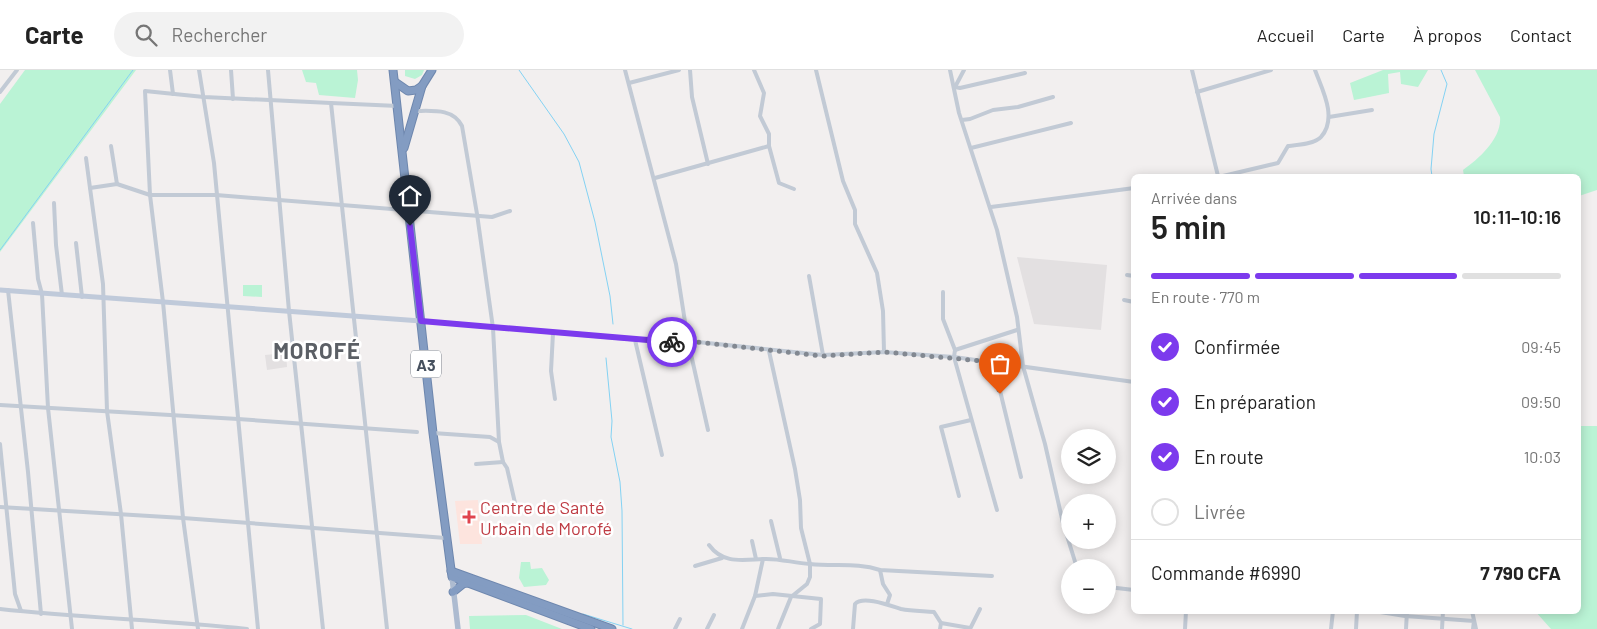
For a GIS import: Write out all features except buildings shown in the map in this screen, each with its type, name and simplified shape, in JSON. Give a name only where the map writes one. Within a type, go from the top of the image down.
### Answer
[{"type":"highway","name":"A3","points":[[393,70],[433,433],[451,574]]},
{"type":"highway","points":[[403,150],[422,86],[432,70]]},
{"type":"highway","points":[[395,81],[408,91],[416,90],[422,86]]},
{"type":"highway","points":[[449,557],[469,580],[591,629]]},
{"type":"highway","points":[[451,574],[612,629]]},
{"type":"highway","points":[[453,592],[469,580]]},
{"type":"main road","name":"A3","points":[[451,574],[458,629]]},
{"type":"street","points":[[0,92],[17,70]]},
{"type":"street","points":[[170,70],[173,94]]},
{"type":"street","points":[[199,70],[216,195],[228,307],[258,629]]},
{"type":"street","points":[[231,70],[233,99]]},
{"type":"street","points":[[268,70],[289,311],[323,629]]},
{"type":"street","points":[[626,70],[676,264],[688,341],[708,430]]},
{"type":"street","points":[[656,76],[657,70]]},
{"type":"street","points":[[629,83],[679,70]]},
{"type":"street","points":[[690,70],[692,96],[708,164]]},
{"type":"street","points":[[754,70],[764,93],[760,116],[768,134],[768,146],[779,182],[794,189]]},
{"type":"street","points":[[816,70],[843,181],[855,210],[857,230],[877,273],[883,310],[884,352]]},
{"type":"street","points":[[950,70],[955,87],[955,97],[991,207],[1016,317],[1023,366],[1045,444],[1063,523],[1075,559]]},
{"type":"street","points":[[955,87],[964,70]]},
{"type":"street","points":[[1192,70],[1218,174]]},
{"type":"street","points":[[1197,92],[1271,70]]},
{"type":"street","points":[[1231,174],[1278,162],[1288,146],[1313,141],[1322,137],[1329,117],[1326,95],[1316,70]]},
{"type":"street","points":[[955,87],[960,88],[1025,73]]},
{"type":"street","points":[[198,629],[183,518],[163,302],[150,194],[145,91],[233,99],[270,99],[398,106]]},
{"type":"street","points":[[962,120],[1053,97]]},
{"type":"street","points":[[331,103],[387,629]]},
{"type":"street","points":[[414,111],[437,110],[458,117],[466,146],[493,328],[499,442],[502,462],[507,468],[515,503]]},
{"type":"street","points":[[1329,117],[1372,110]]},
{"type":"street","points":[[971,148],[1071,123]]},
{"type":"street","points":[[111,146],[117,184]]},
{"type":"street","points":[[655,178],[768,146]]},
{"type":"street","points":[[86,158],[104,298],[108,411],[121,514],[132,629]]},
{"type":"street","points":[[90,188],[117,184],[150,194],[216,195],[343,206],[477,214],[492,217],[510,211]]},
{"type":"street","points":[[991,207],[1131,188]]},
{"type":"street","points":[[54,203],[56,246],[62,295]]},
{"type":"street","points":[[33,223],[38,279],[42,294],[48,408],[72,629]]},
{"type":"street","points":[[76,243],[82,296]]},
{"type":"street","points":[[1127,275],[1131,276]]},
{"type":"street","points":[[809,276],[823,356]]},
{"type":"street","points":[[0,290],[421,321],[635,340],[688,341],[823,356],[884,352],[954,357],[1131,382]]},
{"type":"street","points":[[8,290],[32,509],[41,614]]},
{"type":"street","points":[[943,292],[943,319],[955,350],[954,357],[997,510]]},
{"type":"street","points":[[1124,300],[1131,301]]},
{"type":"street","points":[[955,350],[1017,330]]},
{"type":"street","points":[[553,333],[551,371],[555,399]]},
{"type":"street","points":[[635,340],[662,455]]},
{"type":"street","points":[[768,351],[795,469],[800,500],[801,528],[810,564],[810,578],[791,597],[778,629]]},
{"type":"street","points":[[993,362],[1022,477]]},
{"type":"street","points":[[0,405],[238,418],[417,432]]},
{"type":"street","points":[[959,496],[941,427],[971,420]]},
{"type":"street","points":[[490,437],[499,428]]},
{"type":"street","points":[[433,433],[490,437],[499,442]]},
{"type":"street","points":[[0,444],[15,594],[21,611]]},
{"type":"street","points":[[476,464],[502,462]]},
{"type":"street","points":[[0,507],[248,522],[446,538]]},
{"type":"street","points":[[771,521],[780,558]]},
{"type":"street","points":[[752,541],[756,560]]},
{"type":"street","points":[[709,545],[722,558]]},
{"type":"street","points":[[695,566],[722,558],[731,560],[780,558],[810,564],[869,566],[880,570],[992,576]]},
{"type":"street","points":[[742,629],[755,596],[763,559]]},
{"type":"street","points":[[880,570],[883,584],[890,595],[887,604]]},
{"type":"street","points":[[1116,588],[1131,590]]},
{"type":"street","points":[[755,596],[773,594],[791,597],[808,596],[821,599],[820,624],[812,629]]},
{"type":"street","points":[[853,629],[856,602],[887,604],[902,609],[934,612],[941,623],[940,629]]},
{"type":"street","points":[[0,609],[71,617],[131,619],[247,629]]},
{"type":"street","points":[[941,623],[970,629],[980,609]]},
{"type":"street","points":[[1185,629],[1186,614]]},
{"type":"street","points":[[1331,629],[1333,614]]},
{"type":"street","points":[[1356,629],[1357,614]]},
{"type":"street","points":[[1393,614],[1474,621]]},
{"type":"street","points":[[1442,629],[1443,614]]},
{"type":"street","points":[[1473,614],[1475,629]]},
{"type":"street","points":[[707,629],[714,615]]},
{"type":"street","points":[[1405,616],[1406,629]]},
{"type":"street","points":[[675,629],[680,619]]},
{"type":"shaded area","points":[[1017,257],[1107,265],[1101,330],[1034,324]]},
{"type":"shaded area","points":[[286,353],[287,367],[267,370],[265,355]]},
{"type":"shaded area","name":"Centre de Santé Urbain de Morofé","points":[[478,500],[482,544],[460,544],[455,501]]},
{"type":"green space","points":[[25,70],[136,70],[0,252],[0,104]]},
{"type":"green space","points":[[302,70],[357,70],[358,80],[355,98],[319,95],[316,83],[306,82]]},
{"type":"green space","points":[[405,70],[424,70],[422,75],[415,79],[405,76]]},
{"type":"green space","points":[[1383,70],[1428,70],[1418,87],[1401,84],[1400,72],[1388,74],[1389,93],[1354,100],[1350,83]]},
{"type":"green space","points":[[1475,70],[1597,70],[1597,190],[1581,195],[1581,174],[1464,174],[1463,170],[1476,160],[1493,140],[1500,125],[1500,117]]},
{"type":"green space","points":[[243,285],[262,285],[262,297],[243,296]]},
{"type":"green space","points":[[1581,426],[1597,426],[1597,629],[1551,629],[1538,614],[1581,614]]},
{"type":"green space","points":[[521,562],[530,562],[531,569],[542,568],[549,580],[546,585],[524,587],[519,578]]},
{"type":"green space","points":[[526,615],[562,629],[470,629],[469,616]]},
{"type":"waterway","points":[[0,250],[133,70]]},
{"type":"waterway","points":[[519,70],[564,134],[579,162],[595,222],[610,296],[613,324]]},
{"type":"waterway","points":[[1432,174],[1434,134],[1447,84],[1441,70]]},
{"type":"waterway","points":[[606,358],[612,421],[611,437],[620,482],[622,511],[623,625]]},
{"type":"waterway","points":[[583,614],[632,629]]},
{"type":"way so far","points":[[672,342],[688,341],[823,356],[884,352],[993,362],[1000,394]]},
{"type":"place","name":"Centre de Santé Urbain de Morofé","points":[[469,517]]},
{"type":"district","name":"MOROFÉ","points":[[317,350]]},
{"type":"route","points":[[410,226],[421,321],[672,342]]}]
